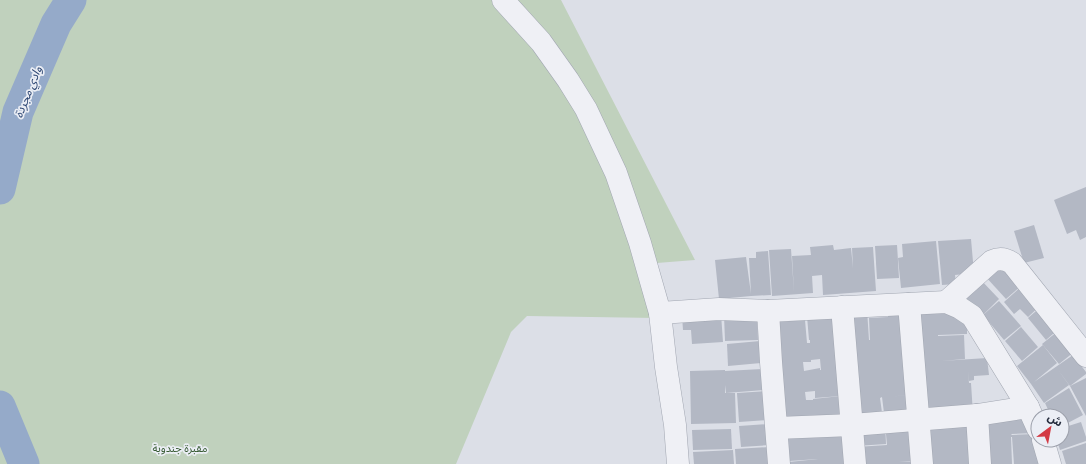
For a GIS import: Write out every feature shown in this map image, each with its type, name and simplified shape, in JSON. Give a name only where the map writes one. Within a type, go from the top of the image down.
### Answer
[{"type":"street","points":[[503,0],[541,42],[568,80],[586,110],[616,173],[638,236],[660,312],[666,367],[675,425],[678,464]]},
{"type":"street","points":[[946,302],[992,261],[997,259],[1007,260],[1012,263],[1086,356]]},
{"type":"street","points":[[660,312],[719,309],[768,310],[842,308],[946,302],[960,308],[972,316],[1030,411]]},
{"type":"street","points":[[909,304],[922,464]]},
{"type":"street","points":[[842,308],[855,464]]},
{"type":"street","points":[[768,310],[779,464]]},
{"type":"street","points":[[777,428],[852,425],[918,420],[977,415],[1028,407]]},
{"type":"street","points":[[977,415],[980,464]]},
{"type":"street","points":[[1045,448],[1050,464]]},
{"type":"green space","name":"مقبرة جندوبة","points":[[0,0],[561,0],[695,260],[644,264],[656,318],[527,316],[511,332],[456,464],[0,464]]},
{"type":"building","points":[[1086,187],[1086,237],[1080,240],[1076,230],[1067,234],[1054,200]]},
{"type":"building","points":[[1034,225],[1044,258],[1024,263],[1014,231]]},
{"type":"building","points":[[971,239],[974,273],[955,275],[956,284],[942,285],[938,241]]},
{"type":"building","points":[[936,241],[940,284],[901,288],[898,258],[903,257],[902,244]]},
{"type":"building","points":[[833,245],[834,250],[851,248],[853,268],[852,248],[873,247],[876,291],[823,295],[822,275],[812,276],[813,293],[772,296],[769,250],[791,249],[794,292],[792,256],[811,255],[810,247]]},
{"type":"building","points":[[897,245],[899,278],[877,279],[875,246]]},
{"type":"building","points":[[768,251],[771,295],[719,299],[715,260],[746,257],[751,294],[749,258],[756,258],[756,252]]},
{"type":"building","points":[[1000,262],[1022,285],[1006,299],[985,276]]},
{"type":"building","points":[[979,278],[999,299],[982,316],[962,295]]},
{"type":"building","points":[[1024,284],[1042,304],[1028,317],[1020,309],[1014,314],[1004,302]]},
{"type":"building","points":[[999,301],[1021,326],[1004,340],[983,315]]},
{"type":"building","points":[[946,304],[967,322],[967,334],[938,336],[964,335],[965,359],[941,361],[987,358],[989,375],[974,376],[974,380],[969,381],[968,371],[969,383],[971,383],[973,414],[920,418],[911,306]]},
{"type":"building","points":[[1043,305],[1061,327],[1046,340],[1028,318]]},
{"type":"building","points":[[903,308],[912,419],[885,421],[882,397],[880,398],[883,420],[855,423],[845,311],[867,310],[870,340],[869,318],[888,317],[888,309]]},
{"type":"building","points":[[757,313],[758,340],[725,341],[724,315]]},
{"type":"building","points":[[721,314],[723,342],[692,344],[691,330],[683,330],[682,316]]},
{"type":"building","points":[[838,314],[849,422],[785,427],[776,322],[805,320],[807,343],[810,343],[807,316]],"holes":[[[820,359],[821,370],[820,368],[804,371],[803,362],[811,362],[811,360]],[[815,391],[815,398],[841,396],[806,400],[805,392]]]},
{"type":"building","points":[[1021,327],[1038,347],[1022,361],[1005,341]]},
{"type":"building","points":[[1063,327],[1079,348],[1059,364],[1042,344]]},
{"type":"building","points":[[760,341],[761,363],[728,366],[727,344]]},
{"type":"building","points":[[1043,345],[1057,363],[1034,382],[1073,355],[1086,372],[1086,374],[1070,386],[1058,370],[1069,385],[1044,403],[1017,366]]},
{"type":"building","points":[[762,369],[764,390],[726,393],[735,393],[736,423],[691,424],[690,371]]},
{"type":"building","points":[[1086,378],[1086,416],[1070,386]]},
{"type":"building","points":[[1069,388],[1083,415],[1070,422],[1070,408],[1047,408],[1045,403]]},
{"type":"building","points":[[767,391],[769,420],[739,422],[737,393]]},
{"type":"building","points":[[1026,411],[1030,421],[1030,433],[1011,434],[1030,434],[1030,448],[1041,448],[1047,464],[1014,464],[1011,437],[1012,464],[982,464],[979,416]]},
{"type":"building","points":[[976,416],[979,464],[923,464],[919,421]]},
{"type":"building","points":[[916,421],[920,460],[899,462],[920,461],[920,464],[860,464],[856,447],[887,445],[885,423]]},
{"type":"building","points":[[1081,422],[1086,441],[1070,447],[1070,425]]},
{"type":"building","points":[[885,423],[886,444],[856,446],[855,425]]},
{"type":"building","points":[[769,424],[770,445],[741,447],[739,426]]},
{"type":"building","points":[[849,425],[850,464],[789,464],[789,462],[818,459],[789,461],[786,429]]},
{"type":"building","points":[[731,429],[732,449],[693,450],[692,430]]},
{"type":"building","points":[[1086,443],[1086,464],[1066,464],[1062,451]]},
{"type":"building","points":[[770,447],[771,464],[736,464],[735,449]]},
{"type":"building","points":[[733,450],[734,464],[694,464],[693,452]]},
{"type":"waterway","name":"وادي مجردة","points":[[0,189],[18,112],[56,24],[71,0]]},
{"type":"waterway","name":"وادي مجردة","points":[[0,406],[24,464]]}]
